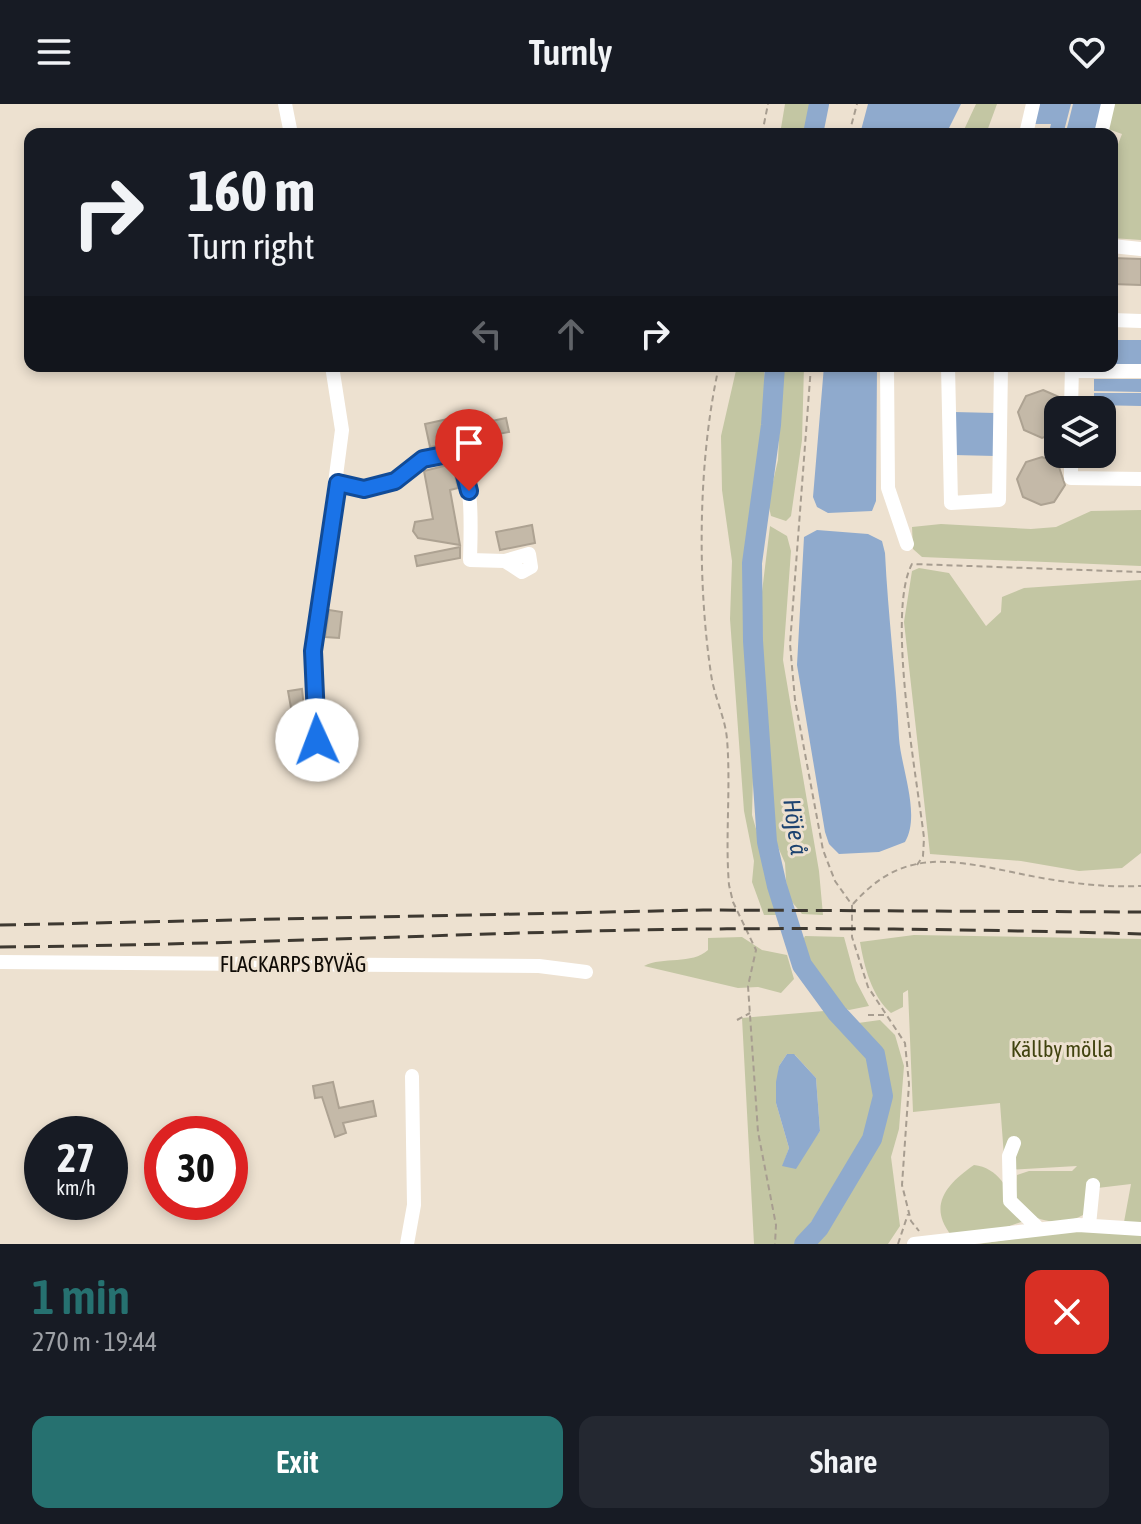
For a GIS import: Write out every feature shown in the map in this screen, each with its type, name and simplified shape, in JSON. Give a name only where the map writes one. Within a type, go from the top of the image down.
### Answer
[{"type":"street","points":[[285,104],[290,128]]},
{"type":"street","points":[[1027,128],[1033,104]]},
{"type":"street","points":[[1102,128],[1108,104]]},
{"type":"street","points":[[1118,247],[1141,249]]},
{"type":"street","points":[[1118,320],[1141,321]]},
{"type":"street","points":[[1118,370],[1141,371]]},
{"type":"street","points":[[317,740],[313,651],[338,483],[342,430],[333,372]]},
{"type":"street","points":[[887,372],[888,488],[907,544]]},
{"type":"street","points":[[948,372],[951,503],[999,500],[1001,372]]},
{"type":"street","points":[[1071,396],[1072,372]]},
{"type":"street","points":[[338,483],[364,489],[395,481],[423,459],[459,452],[467,472],[472,511],[470,560],[505,561]]},
{"type":"street","points":[[1071,468],[1071,478],[1141,479]]},
{"type":"street","name":"FLACKARPS BYVÄG","points":[[0,962],[539,966],[586,972]]},
{"type":"street","points":[[407,1244],[414,1205],[412,1076]]},
{"type":"street","points":[[1014,1143],[1009,1156],[1010,1201],[1038,1228]]},
{"type":"street","points":[[1089,1225],[1093,1185]]},
{"type":"street","points":[[922,1242],[1038,1228],[1089,1225],[1141,1229]]},
{"type":"path","points":[[763,128],[768,104]]},
{"type":"path","points":[[851,128],[857,104]]},
{"type":"path","points":[[718,372],[706,447],[703,539],[711,675],[726,734],[729,762],[729,885],[733,902],[756,950],[748,986],[758,1132],[776,1225],[775,1244]]},
{"type":"path","points":[[811,372],[791,669],[819,836],[835,881],[852,905],[852,937],[864,976],[885,1015],[902,1037],[907,1057],[909,1084],[902,1176],[908,1213],[922,1242]]},
{"type":"path","points":[[917,865],[923,856],[924,838],[900,626],[907,573],[912,564],[1141,572]]},
{"type":"path","points":[[852,905],[870,883],[917,865],[940,860],[968,861],[1035,876],[1122,887],[1141,886]]},
{"type":"path","points":[[737,1020],[751,1012]]},
{"type":"path","points":[[868,1015],[885,1015]]},
{"type":"path","points":[[898,1244],[908,1213]]},
{"type":"green space","points":[[785,104],[810,104],[807,128],[781,128]]},
{"type":"green space","points":[[976,104],[997,104],[988,128],[965,128]]},
{"type":"green space","points":[[1114,104],[1141,104],[1141,240],[1118,238],[1118,144],[1122,134],[1118,133],[1118,128],[1108,128]]},
{"type":"green space","points":[[736,372],[764,372],[766,413],[748,556],[746,658],[754,740],[752,815],[781,915],[764,915],[752,882],[754,861],[744,811],[730,619],[732,561],[722,490],[721,436]]},
{"type":"green space","points":[[782,372],[804,372],[802,440],[791,516],[786,521],[771,516],[768,503],[778,460]]},
{"type":"green space","points":[[1141,510],[1141,566],[922,557],[913,549],[912,527],[941,524],[1031,529],[1056,527],[1091,511]]},
{"type":"green space","points":[[770,526],[787,536],[791,551],[783,660],[819,871],[823,915],[802,914],[787,896],[785,863],[774,838],[769,808],[761,600]]},
{"type":"green space","points":[[919,568],[949,573],[986,626],[1001,612],[1002,597],[1024,588],[1141,580],[1141,853],[1122,868],[1079,871],[1021,861],[930,854],[904,622],[912,571]]},
{"type":"green space","name":"Källby mölla","points":[[914,935],[1141,939],[1141,1244],[979,1244],[1124,1222],[1131,1184],[1089,1189],[1085,1214],[1076,1218],[1058,1222],[1040,1219],[1015,1205],[1017,1175],[1029,1171],[1072,1171],[1077,1166],[1005,1170],[1000,1103],[913,1112],[908,990],[903,993],[903,1007],[891,1013],[874,990],[860,942]]},
{"type":"green space","points":[[805,936],[844,937],[856,981],[869,1006],[849,1010],[838,1006],[800,946]]},
{"type":"green space","points":[[742,937],[762,950],[787,955],[794,979],[781,993],[758,987],[738,988],[644,966],[701,955],[708,950],[708,938]]},
{"type":"green space","points":[[824,1011],[857,1042],[873,1065],[877,1086],[866,1134],[838,1184],[794,1244],[754,1244],[742,1018]],"holes":[[[787,1054],[795,1055],[816,1078],[820,1131],[812,1142],[783,1165],[789,1148],[776,1103],[779,1066]]]},
{"type":"green space","points":[[880,1020],[895,1035],[904,1066],[899,1129],[891,1157],[900,1226],[888,1244],[816,1244],[885,1121],[890,1088],[887,1070],[858,1023]]},
{"type":"green space","points":[[974,1165],[984,1167],[999,1178],[1024,1221],[1001,1229],[951,1235],[944,1224],[941,1204],[949,1187]]},
{"type":"water","points":[[868,104],[961,104],[949,128],[862,128]]},
{"type":"water","points":[[1039,104],[1071,104],[1065,128],[1035,124]]},
{"type":"water","points":[[1073,104],[1104,104],[1098,128],[1067,128]]},
{"type":"water","points":[[1118,340],[1141,340],[1141,366],[1118,366]]},
{"type":"water","points":[[823,372],[877,372],[876,501],[872,511],[828,513],[817,507],[813,497]]},
{"type":"water","points":[[1094,379],[1141,379],[1141,392],[1094,391]]},
{"type":"water","points":[[1094,393],[1141,393],[1141,406],[1116,405],[1116,396],[1094,396]]},
{"type":"water","points":[[954,412],[995,413],[995,456],[954,455]]},
{"type":"water","points":[[817,530],[868,534],[882,541],[885,553],[900,750],[909,791],[911,819],[905,842],[879,852],[839,854],[829,844],[825,832],[797,665],[804,537]]},
{"type":"water","points":[[787,1054],[794,1054],[816,1078],[820,1131],[796,1169],[782,1166],[789,1148],[776,1103],[779,1066]]},
{"type":"building","points":[[1118,258],[1141,259],[1141,285],[1118,284]]},
{"type":"building","points":[[1043,390],[1057,396],[1044,396],[1044,437],[1024,430],[1018,412],[1026,396]]},
{"type":"building","points":[[466,415],[469,426],[506,418],[509,432],[430,447],[425,424]]},
{"type":"building","points":[[1042,457],[1044,468],[1059,468],[1065,485],[1054,502],[1041,505],[1023,497],[1017,479],[1026,462]]},
{"type":"building","points":[[452,464],[458,488],[450,490],[460,545],[418,538],[413,531],[415,522],[433,519],[424,471]]},
{"type":"building","points":[[532,525],[535,543],[500,550],[496,532]]},
{"type":"building","points":[[460,547],[460,558],[417,566],[415,556]]},
{"type":"building","points":[[329,610],[342,612],[339,638],[325,637]]},
{"type":"building","points":[[302,689],[306,728],[295,730],[288,691]]},
{"type":"building","points":[[333,1082],[339,1108],[373,1101],[376,1116],[343,1123],[346,1133],[335,1137],[322,1097],[315,1098],[313,1086]]},
{"type":"waterway","name":"Höje å","points":[[814,128],[819,104]]},
{"type":"waterway","name":"Höje å","points":[[775,372],[771,425],[752,563],[753,641],[767,842],[777,886],[802,965],[837,1013],[875,1054],[883,1096],[872,1139],[819,1228],[804,1244]]},
{"type":"railway","points":[[0,925],[703,910],[1141,912]]},
{"type":"railway","points":[[0,947],[697,929],[1141,934]]},
{"type":"route","points":[[317,740],[313,651],[338,483],[364,489],[395,481],[423,459],[459,452],[467,472],[469,491]]}]
